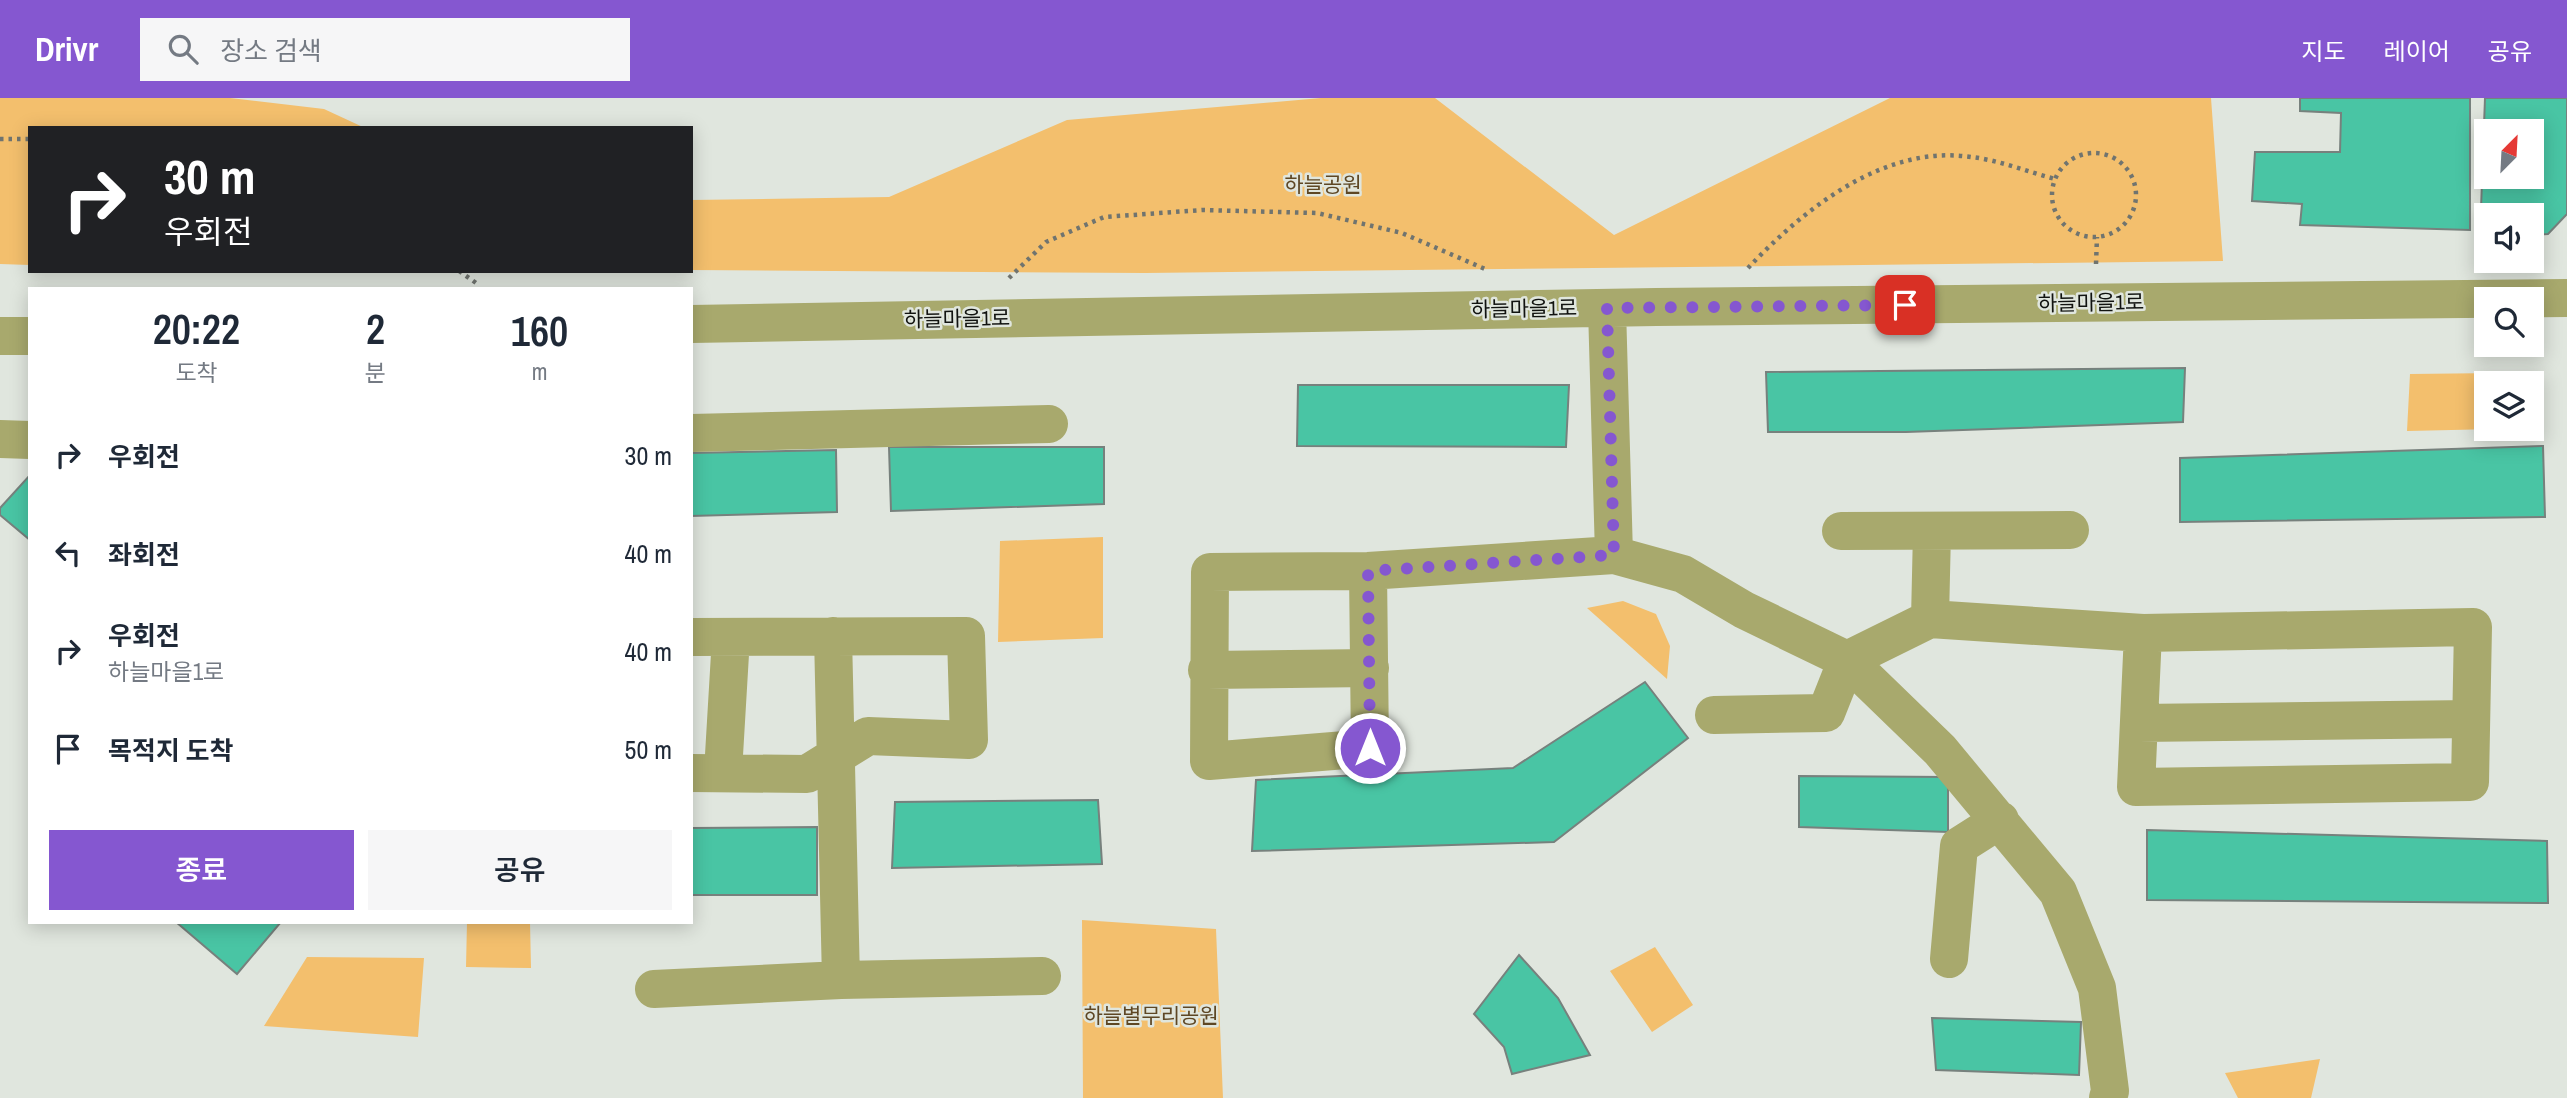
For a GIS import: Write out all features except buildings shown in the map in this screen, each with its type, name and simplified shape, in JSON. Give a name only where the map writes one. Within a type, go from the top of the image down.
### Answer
[{"type":"street","name":"하늘마을1로","points":[[693,324],[1607,308],[2567,298]]},
{"type":"street","points":[[1607,308],[1614,555]]},
{"type":"street","points":[[0,336],[28,336]]},
{"type":"street","points":[[693,433],[1049,424]]},
{"type":"street","points":[[0,439],[28,440]]},
{"type":"street","points":[[1841,531],[2070,530]]},
{"type":"street","points":[[1930,619],[1932,531]]},
{"type":"street","points":[[1368,571],[1370,748],[1209,761],[1207,670],[1210,572],[1368,571],[1614,555],[1683,574],[1744,610],[1847,660],[1940,750],[2000,820],[2058,892],[2097,988],[2110,1091],[2108,1098]]},
{"type":"street","points":[[1714,715],[1826,713],[1847,660],[1930,619],[2143,633],[2473,627],[2470,782],[2136,787],[2143,633]]},
{"type":"street","points":[[833,636],[841,980]]},
{"type":"street","points":[[693,637],[966,636],[968,740],[868,736],[807,774],[707,772],[731,637]]},
{"type":"street","points":[[1207,670],[1370,668]]},
{"type":"street","points":[[2139,723],[2471,719]]},
{"type":"street","points":[[1949,959],[1959,846],[2000,820]]},
{"type":"street","points":[[654,989],[841,980],[1042,976]]},
{"type":"path","points":[[0,139],[28,139]]},
{"type":"path","points":[[2085,153],[2112,156],[2132,174],[2137,201],[2132,215],[2123,226],[2097,237],[2083,236],[2060,220],[2051,193],[2062,167],[2085,153]]},
{"type":"path","points":[[1745,273],[1815,206],[1867,176],[1910,158],[1971,156],[2055,179]]},
{"type":"path","points":[[1003,284],[1046,242],[1104,217],[1202,210],[1317,213],[1402,233],[1486,269],[1492,276]]},
{"type":"path","points":[[2096,271],[2097,237]]},
{"type":"path","points":[[461,273],[479,285]]},
{"type":"green space","points":[[0,98],[230,98],[324,109],[361,126],[28,126],[28,265],[0,264]]},
{"type":"green space","name":"하늘공원","points":[[1321,98],[1435,98],[1614,235],[1890,98],[2211,98],[2223,261],[1145,273],[693,270],[693,200],[889,197],[1067,120]]},
{"type":"green space","points":[[2474,373],[2474,429],[2407,431],[2410,374]]},
{"type":"green space","points":[[1103,537],[1103,638],[998,642],[1000,541]]},
{"type":"green space","points":[[1623,601],[1656,614],[1670,646],[1667,679],[1587,608]]},
{"type":"green space","name":"하늘별무리공원","points":[[1082,920],[1216,929],[1223,1098],[1083,1098]]},
{"type":"green space","points":[[467,924],[530,924],[531,968],[466,967]]},
{"type":"green space","points":[[1655,947],[1693,1005],[1652,1032],[1610,971]]},
{"type":"green space","points":[[307,957],[424,958],[418,1037],[264,1026]]},
{"type":"green space","points":[[2320,1059],[2311,1098],[2238,1098],[2225,1073]]},
{"type":"route","points":[[1370,748],[1368,571],[1614,555],[1607,308],[1905,305]]}]
